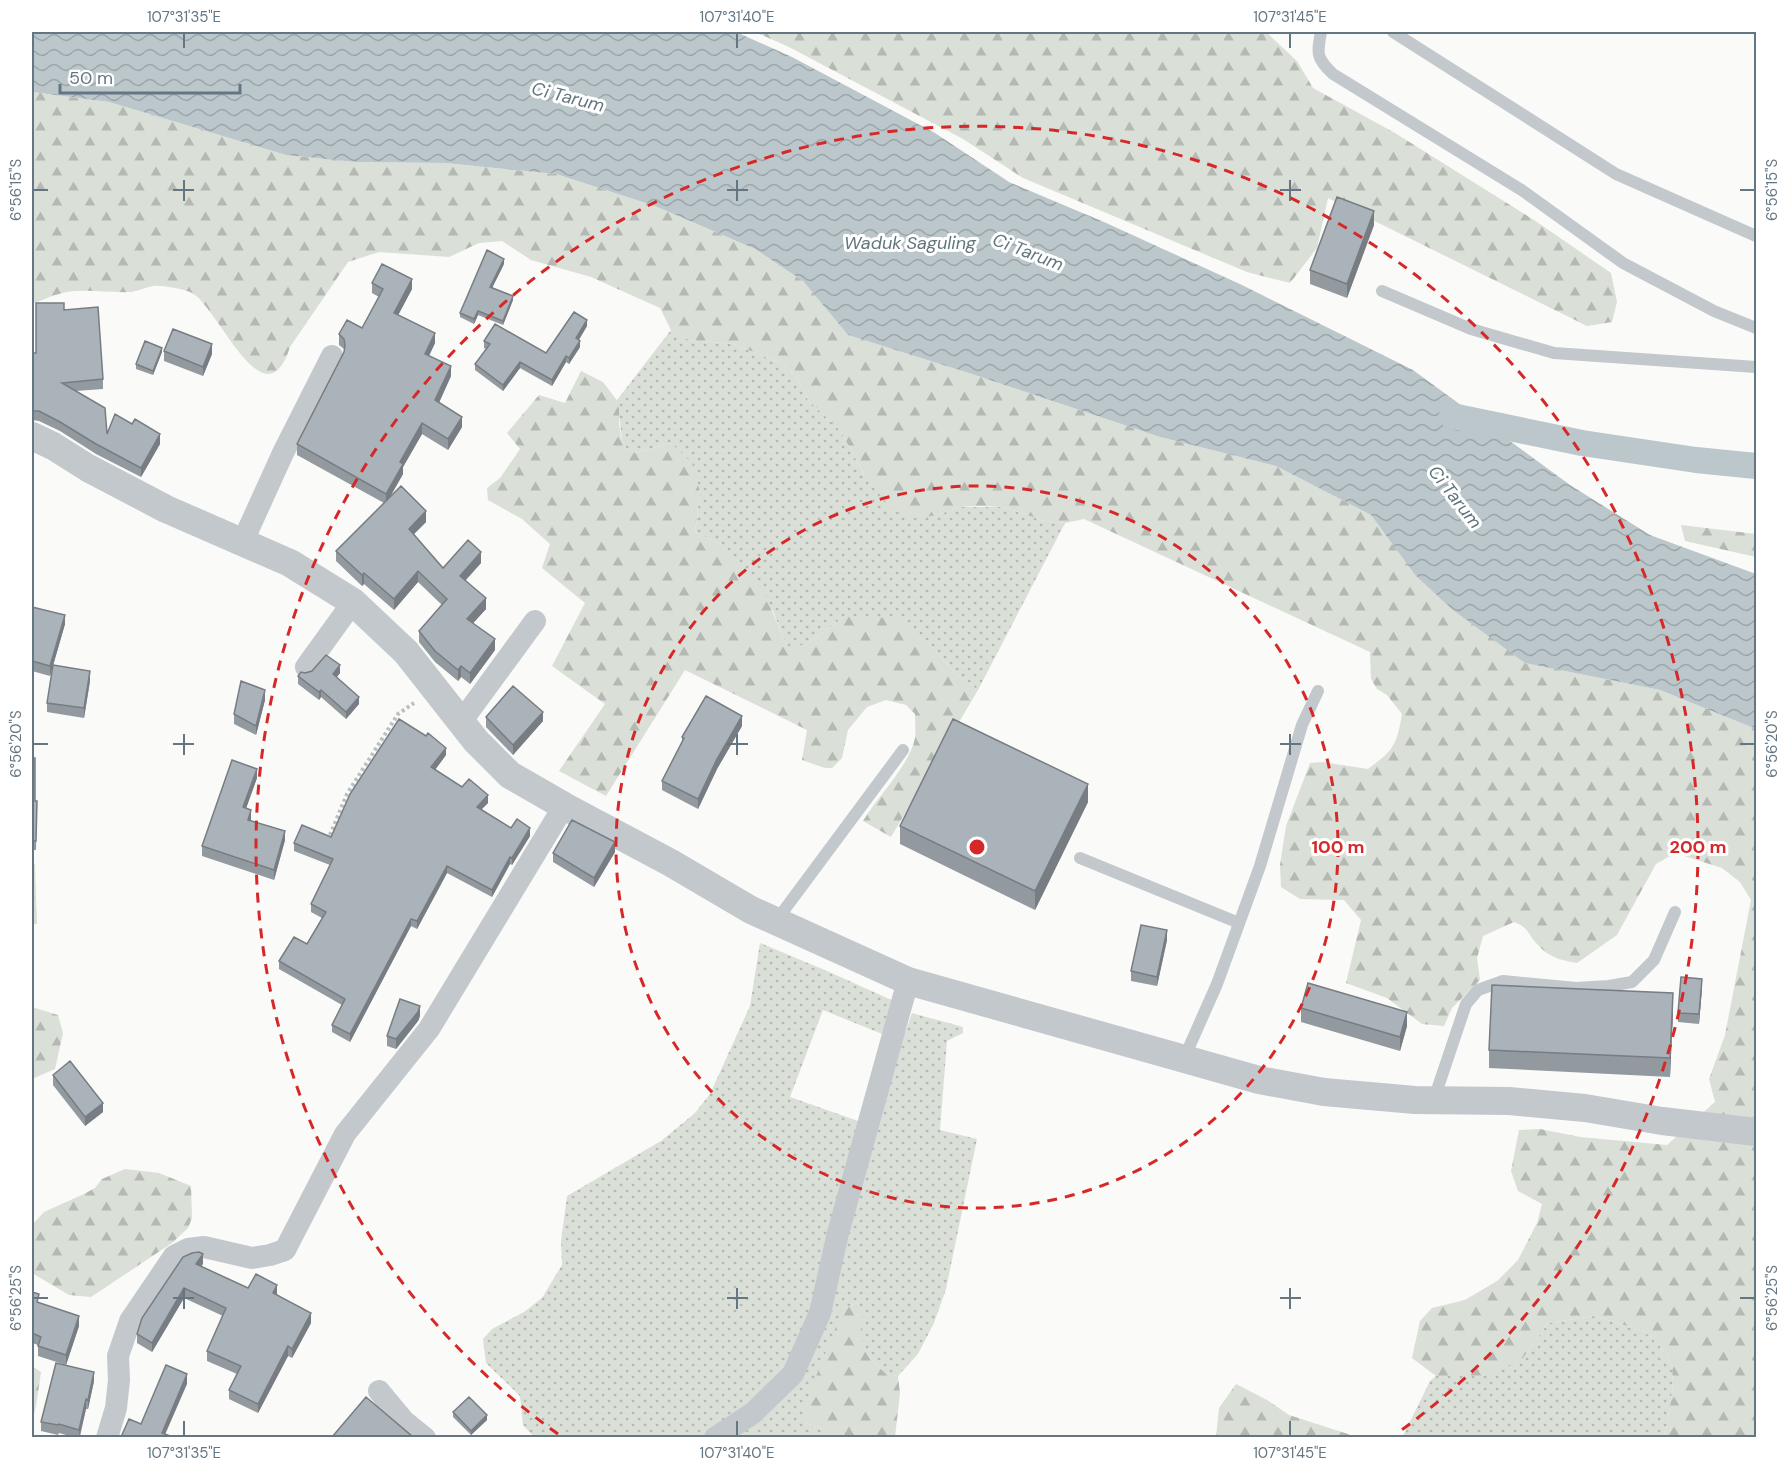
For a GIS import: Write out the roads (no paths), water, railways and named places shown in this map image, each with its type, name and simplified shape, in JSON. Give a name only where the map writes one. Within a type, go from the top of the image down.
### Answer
[{"type":"street","points":[[243,541],[283,453],[332,356]]},
{"type":"street","points":[[32,436],[166,509],[290,563],[352,602],[406,652],[476,741],[510,775],[671,863],[751,910],[908,981],[1259,1080],[1324,1092],[1434,1100],[1509,1101],[1585,1108],[1662,1121],[1756,1132]]},
{"type":"street","points":[[306,667],[352,602]]},
{"type":"street","points":[[461,722],[535,621]]},
{"type":"street","points":[[107,1437],[116,1408],[119,1380],[118,1356],[130,1321],[174,1256],[188,1249],[204,1247],[252,1258],[285,1250],[345,1134],[429,1029],[564,806]]},
{"type":"street","points":[[714,1437],[753,1413],[793,1374],[820,1313],[838,1233],[908,981]]},
{"type":"street","points":[[379,1391],[404,1421],[425,1437]]},
{"type":"lane","points":[[1321,32],[1318,48],[1321,62],[1333,74],[1522,191],[1623,263],[1714,311],[1756,328]]},
{"type":"lane","points":[[1393,32],[1616,174],[1756,236]]},
{"type":"lane","points":[[1382,291],[1471,329],[1554,353],[1756,367]]},
{"type":"lane","points":[[1187,1060],[1190,1045],[1217,984],[1260,866],[1302,725],[1318,691]]},
{"type":"lane","points":[[776,921],[903,750]]},
{"type":"lane","points":[[1080,858],[1239,923]]},
{"type":"lane","points":[[1434,1100],[1466,1004],[1478,990],[1503,981],[1576,988],[1632,982],[1654,960],[1675,912]]},
{"type":"water","name":"Waduk Saguling","points":[[32,32],[736,32],[792,57],[935,133],[1009,182],[1104,222],[1242,285],[1413,370],[1570,485],[1650,535],[1756,574],[1756,729],[1660,690],[1525,663],[1453,610],[1415,575],[1371,515],[1276,466],[1160,437],[848,335],[803,281],[755,249],[655,206],[556,174],[445,163],[355,162],[286,155],[109,102],[32,92]]},
{"type":"waterway","points":[[1452,416],[1582,443],[1696,460],[1756,466]]},
{"type":"water label","name":"Ci Tarum","points":[[568,97]]},
{"type":"water label","name":"Ci Tarum","points":[[1028,252]]},
{"type":"water label","name":"Ci Tarum","points":[[1455,497]]}]
